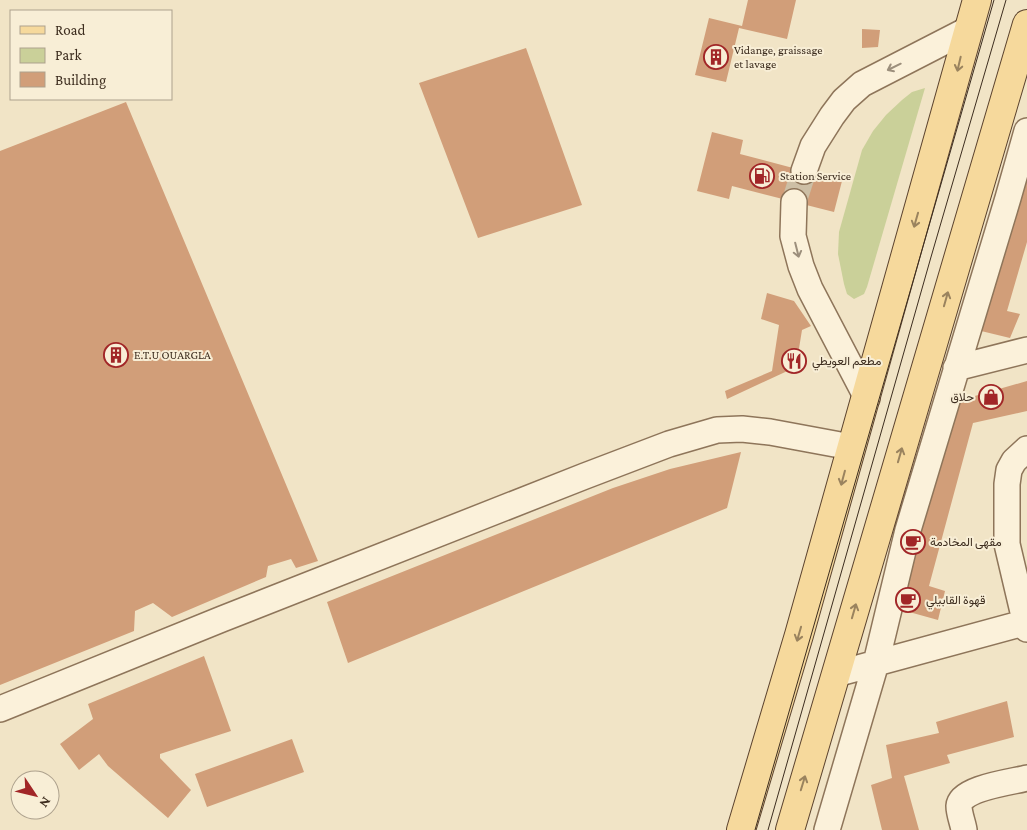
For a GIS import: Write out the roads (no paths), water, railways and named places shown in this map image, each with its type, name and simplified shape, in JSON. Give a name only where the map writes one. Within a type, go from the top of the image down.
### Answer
[{"type":"main road","points":[[741,830],[799,635],[851,447],[867,398],[977,0]]},
{"type":"main road","points":[[790,830],[1027,24]]},
{"type":"street","points":[[804,171],[813,146],[832,116],[844,100],[862,84],[968,29]]},
{"type":"street","points":[[827,830],[876,663],[908,530],[1027,131]]},
{"type":"street","points":[[794,202],[793,236],[801,266],[810,289],[867,398]]},
{"type":"street","points":[[956,368],[1027,350]]},
{"type":"street","points":[[0,709],[240,612],[669,444],[717,430],[742,429],[770,432],[851,447]]},
{"type":"street","points":[[836,674],[1026,625],[1007,544],[1007,484],[1014,461],[1027,449]]},
{"type":"street","points":[[964,830],[959,805],[970,792],[1027,778]]},
{"type":"tunnel","points":[[794,202],[804,171]]},
{"type":"tram line","points":[[755,830],[994,0]]},
{"type":"tram line","points":[[768,830],[1006,0]]},
{"type":"place","name":"Vidange, graissage et lavage","points":[[716,57]]},
{"type":"place","name":"Station Service","points":[[762,176]]},
{"type":"place","name":"E.T.U OUARGLA","points":[[116,355]]},
{"type":"place","name":"مطعم العويطي","points":[[794,361]]},
{"type":"place","name":"حلاق","points":[[991,397]]},
{"type":"place","name":"مقهى المخادمة","points":[[913,542]]},
{"type":"place","name":"قهوة القابيلي","points":[[908,600]]}]
